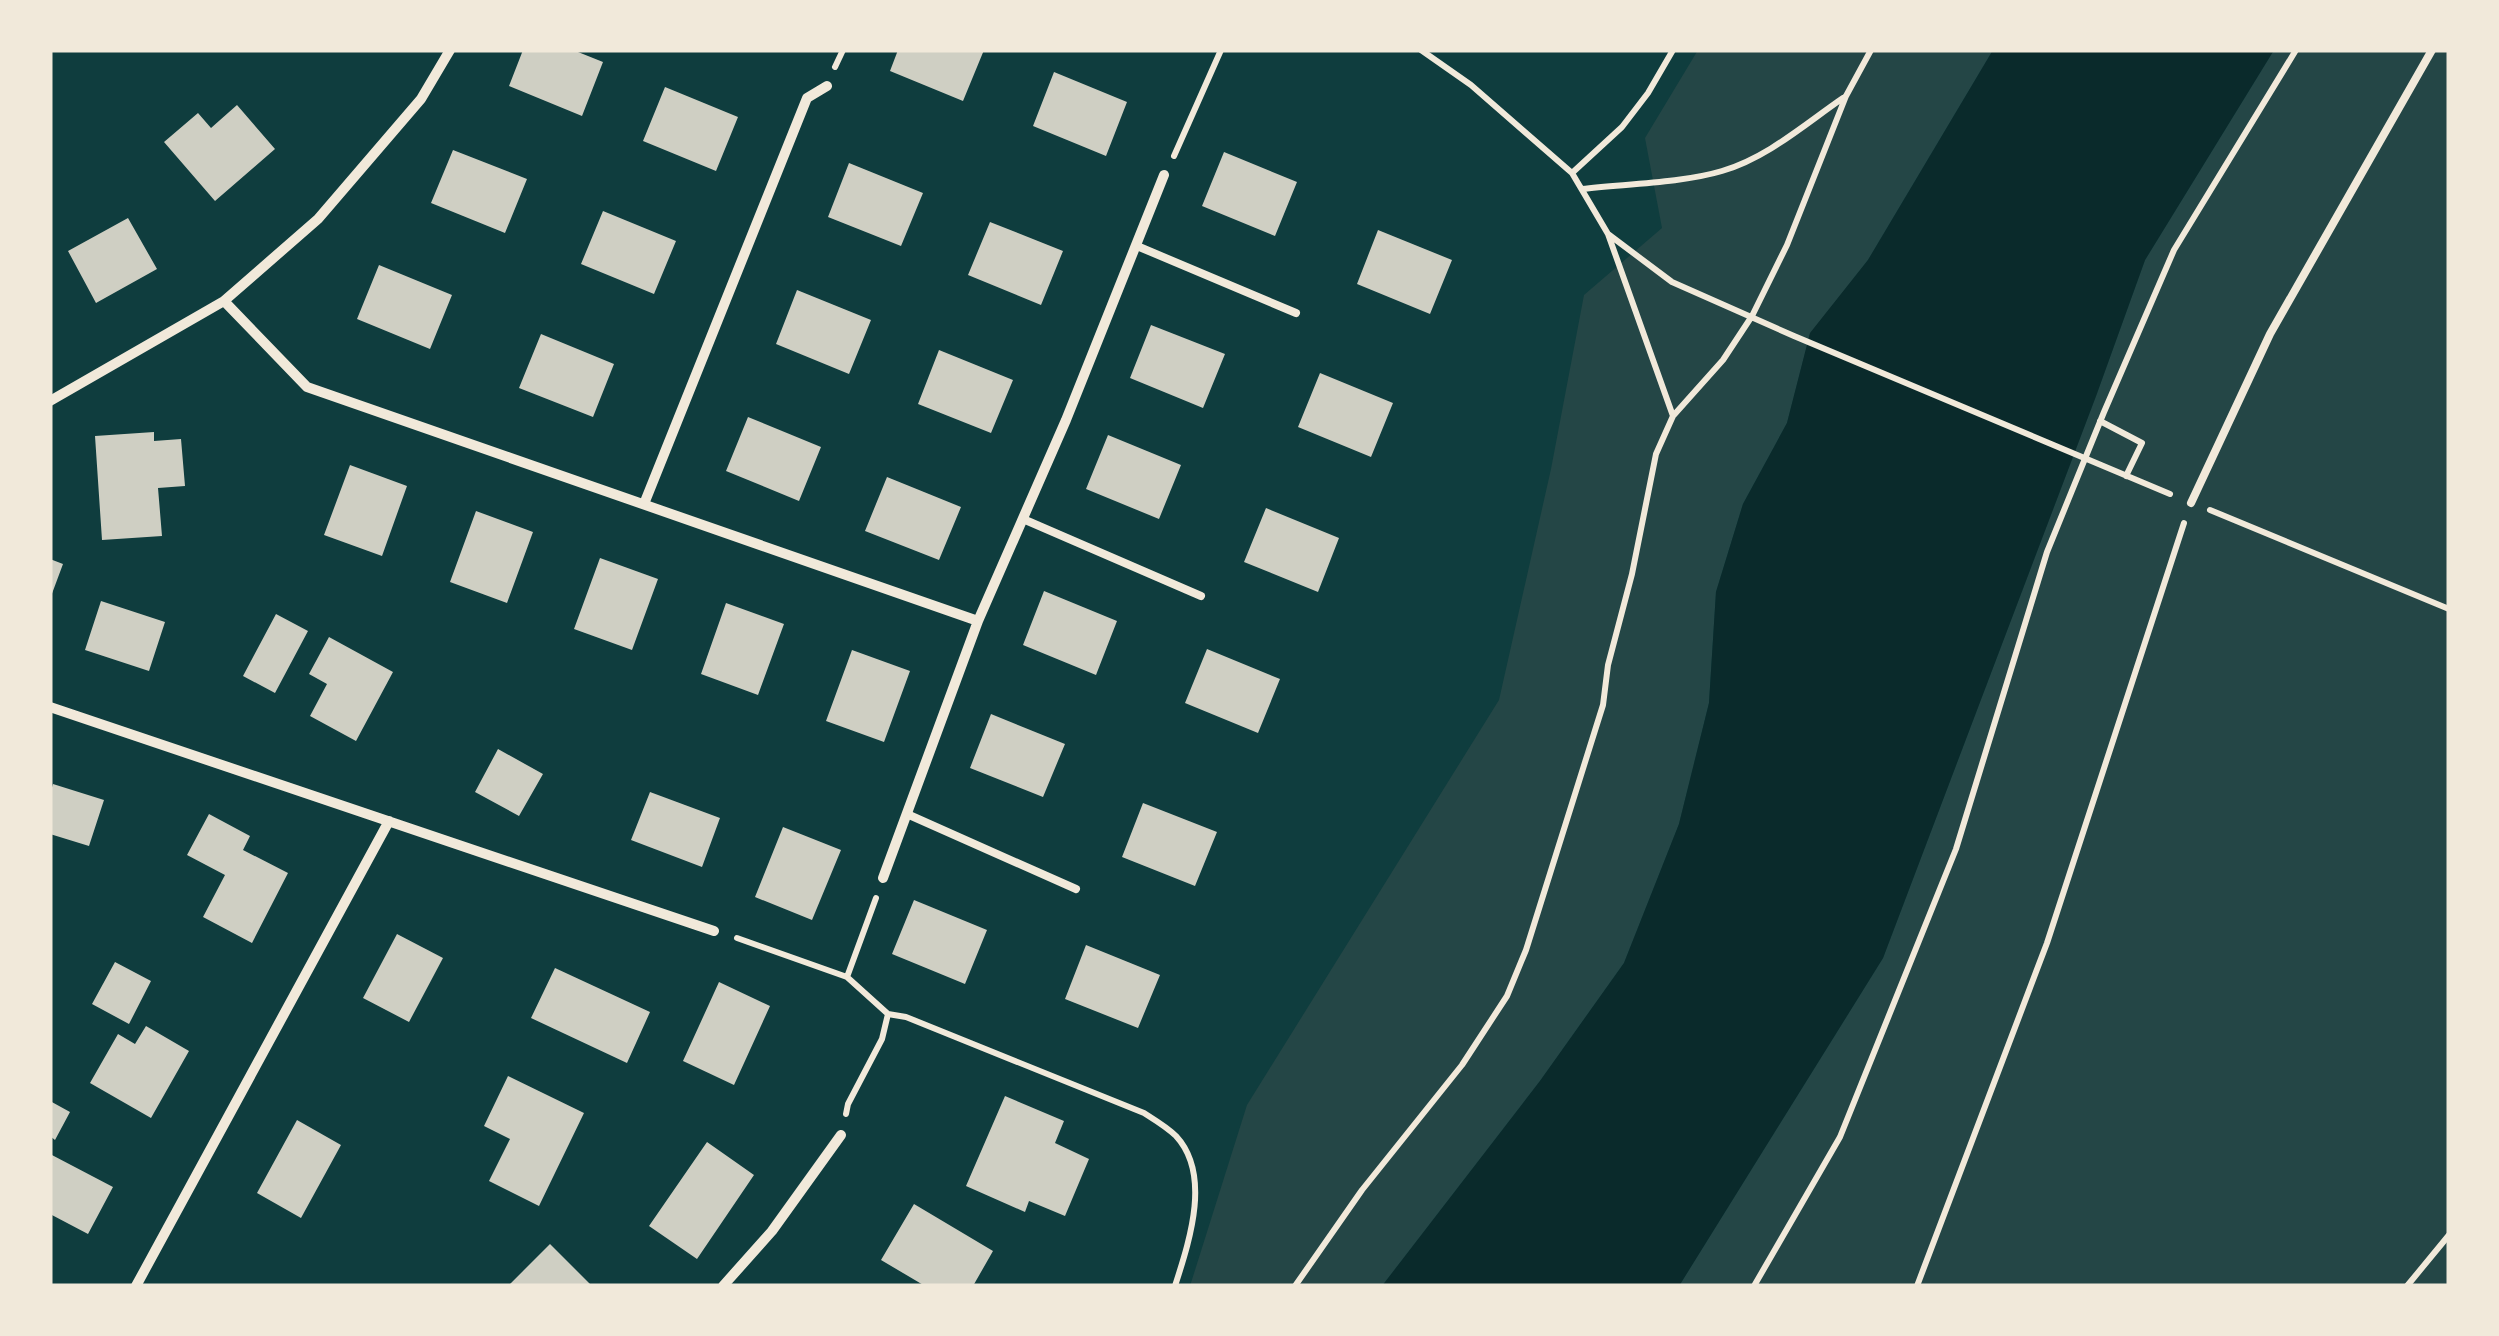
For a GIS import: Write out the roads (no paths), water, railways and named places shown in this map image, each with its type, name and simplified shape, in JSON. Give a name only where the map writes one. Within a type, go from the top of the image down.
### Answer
[{"type":"street","points":[[50,401],[224,301],[318,218],[421,99],[450,50]]},
{"type":"street","points":[[644,504],[806,98],[826,86]]},
{"type":"street","points":[[883,878],[978,621],[1138,246],[1164,175]]},
{"type":"street","points":[[224,301],[307,387],[978,621]]},
{"type":"street","points":[[50,706],[714,931]]},
{"type":"street","points":[[136,1286],[389,822]]},
{"type":"street","points":[[723,1286],[772,1231],[841,1135]]},
{"type":"lane","points":[[2191,502],[2270,334],[2432,50]]},
{"type":"lane","points":[[1138,246],[1296,313]]},
{"type":"lane","points":[[1023,519],[1202,596]]},
{"type":"lane","points":[[907,814],[1076,889]]}]
